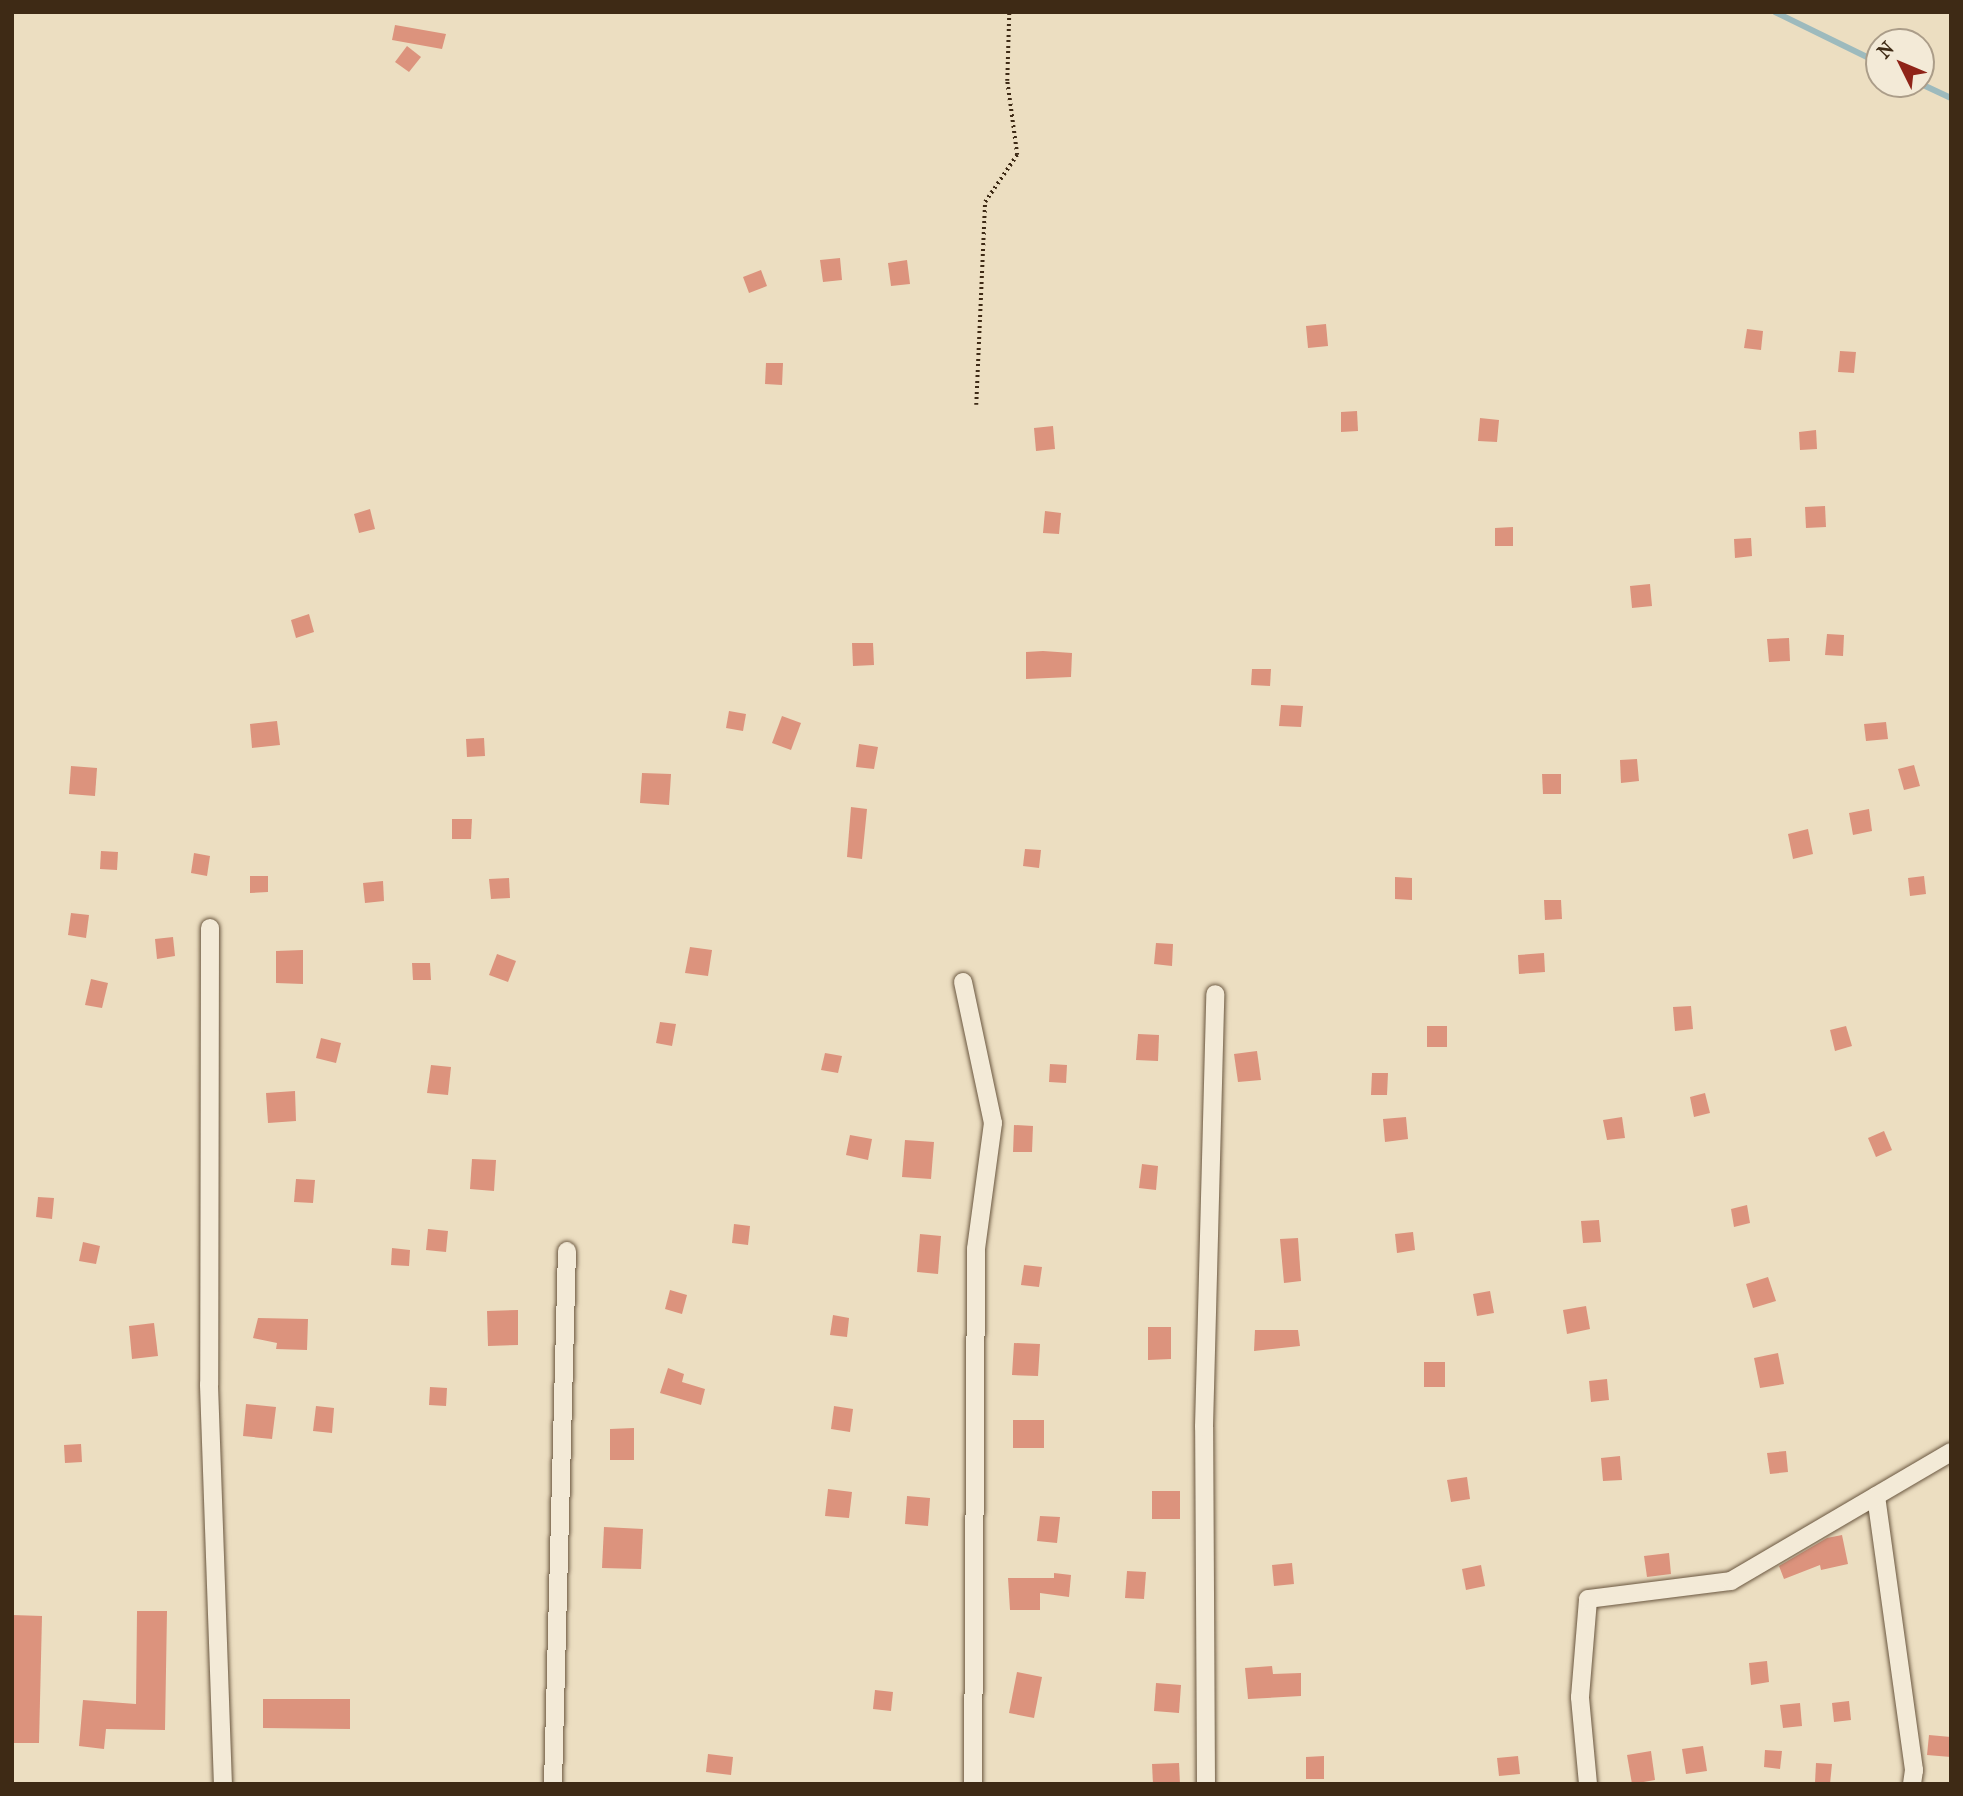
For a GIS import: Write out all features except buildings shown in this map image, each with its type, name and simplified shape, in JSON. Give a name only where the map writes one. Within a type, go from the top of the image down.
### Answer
[{"type":"street","points":[[210,928],[209,1385],[223,1784]]},
{"type":"street","points":[[963,982],[993,1123],[976,1249],[973,1784]]},
{"type":"street","points":[[1206,1784],[1204,1427],[1215,994]]},
{"type":"street","points":[[553,1784],[568,1251]]},
{"type":"street","points":[[1588,1784],[1580,1697],[1588,1599],[1731,1581],[1951,1452]]},
{"type":"street","points":[[1876,1496],[1914,1770],[1912,1784]]},
{"type":"path","points":[[976,405],[985,202],[1017,155],[1007,81],[1009,12]]},
{"type":"waterway","points":[[1775,12],[1865,56]]},
{"type":"waterway","points":[[1935,91],[1951,98]]}]
